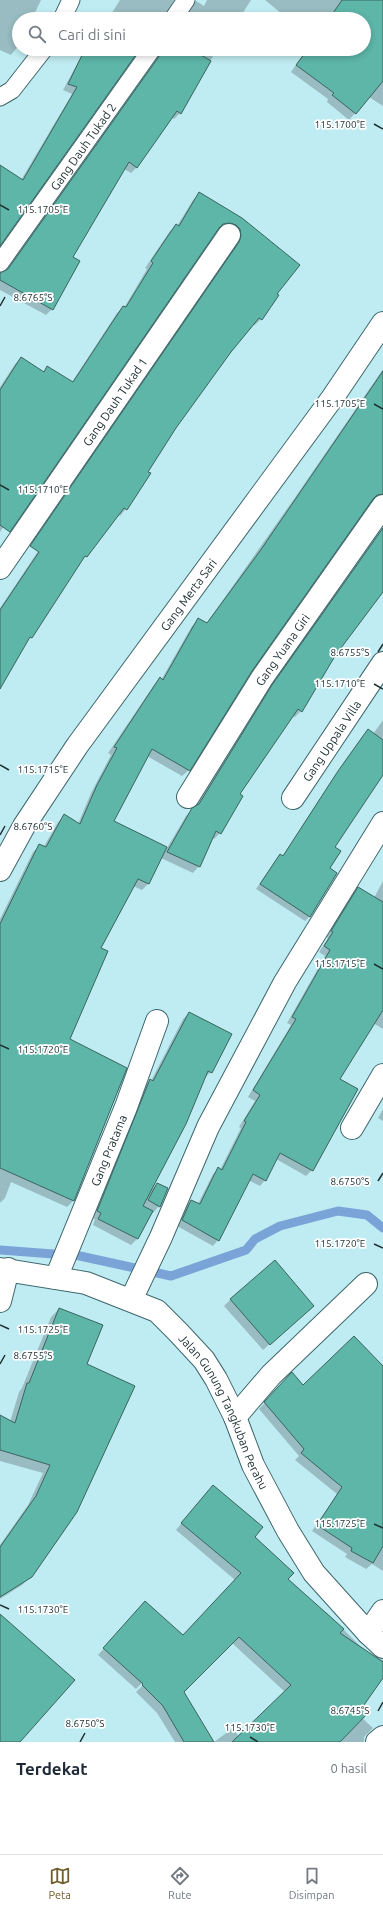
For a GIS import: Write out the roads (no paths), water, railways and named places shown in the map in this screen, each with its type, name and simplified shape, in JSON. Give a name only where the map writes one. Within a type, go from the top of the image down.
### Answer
[{"type":"street","name":"Gang Dauh Tukad 1","points":[[0,568],[229,235]]},
{"type":"street","name":"Gang Merta Sari","points":[[0,870],[24,826],[77,746],[328,403],[383,323]]},
{"type":"street","name":"Gang Yuana Giri","points":[[188,796],[262,678],[383,506]]},
{"type":"street","name":"Gang Uppala Villa","points":[[293,798],[383,663]]},
{"type":"street","points":[[131,1300],[161,1237],[212,1120],[285,982],[383,824]]},
{"type":"street","name":"Gang Pratama","points":[[56,1278],[126,1107],[157,1022]]},
{"type":"street","points":[[352,1128],[383,1076]]},
{"type":"street","points":[[0,1301],[4,1269]]},
{"type":"street","name":"Jalan Gunung Tangkuban Perahu","points":[[4,1269],[86,1283],[157,1311],[204,1360],[235,1417],[253,1465],[288,1531],[314,1573],[375,1640]]},
{"type":"street","points":[[235,1417],[271,1375],[366,1284]]},
{"type":"street","points":[[375,1640],[383,1611]]},
{"type":"street","points":[[377,1742],[383,1737]]},
{"type":"lane","points":[[65,12],[71,0]]},
{"type":"lane","points":[[178,12],[186,0]]},
{"type":"lane","points":[[0,97],[12,90],[39,56]]},
{"type":"lane","name":"Gang Dauh Tukad 2","points":[[0,263],[147,56]]},
{"type":"waterway","points":[[0,1250],[80,1256],[171,1276],[246,1250],[255,1239],[280,1226],[338,1211],[367,1215],[383,1228]]}]
